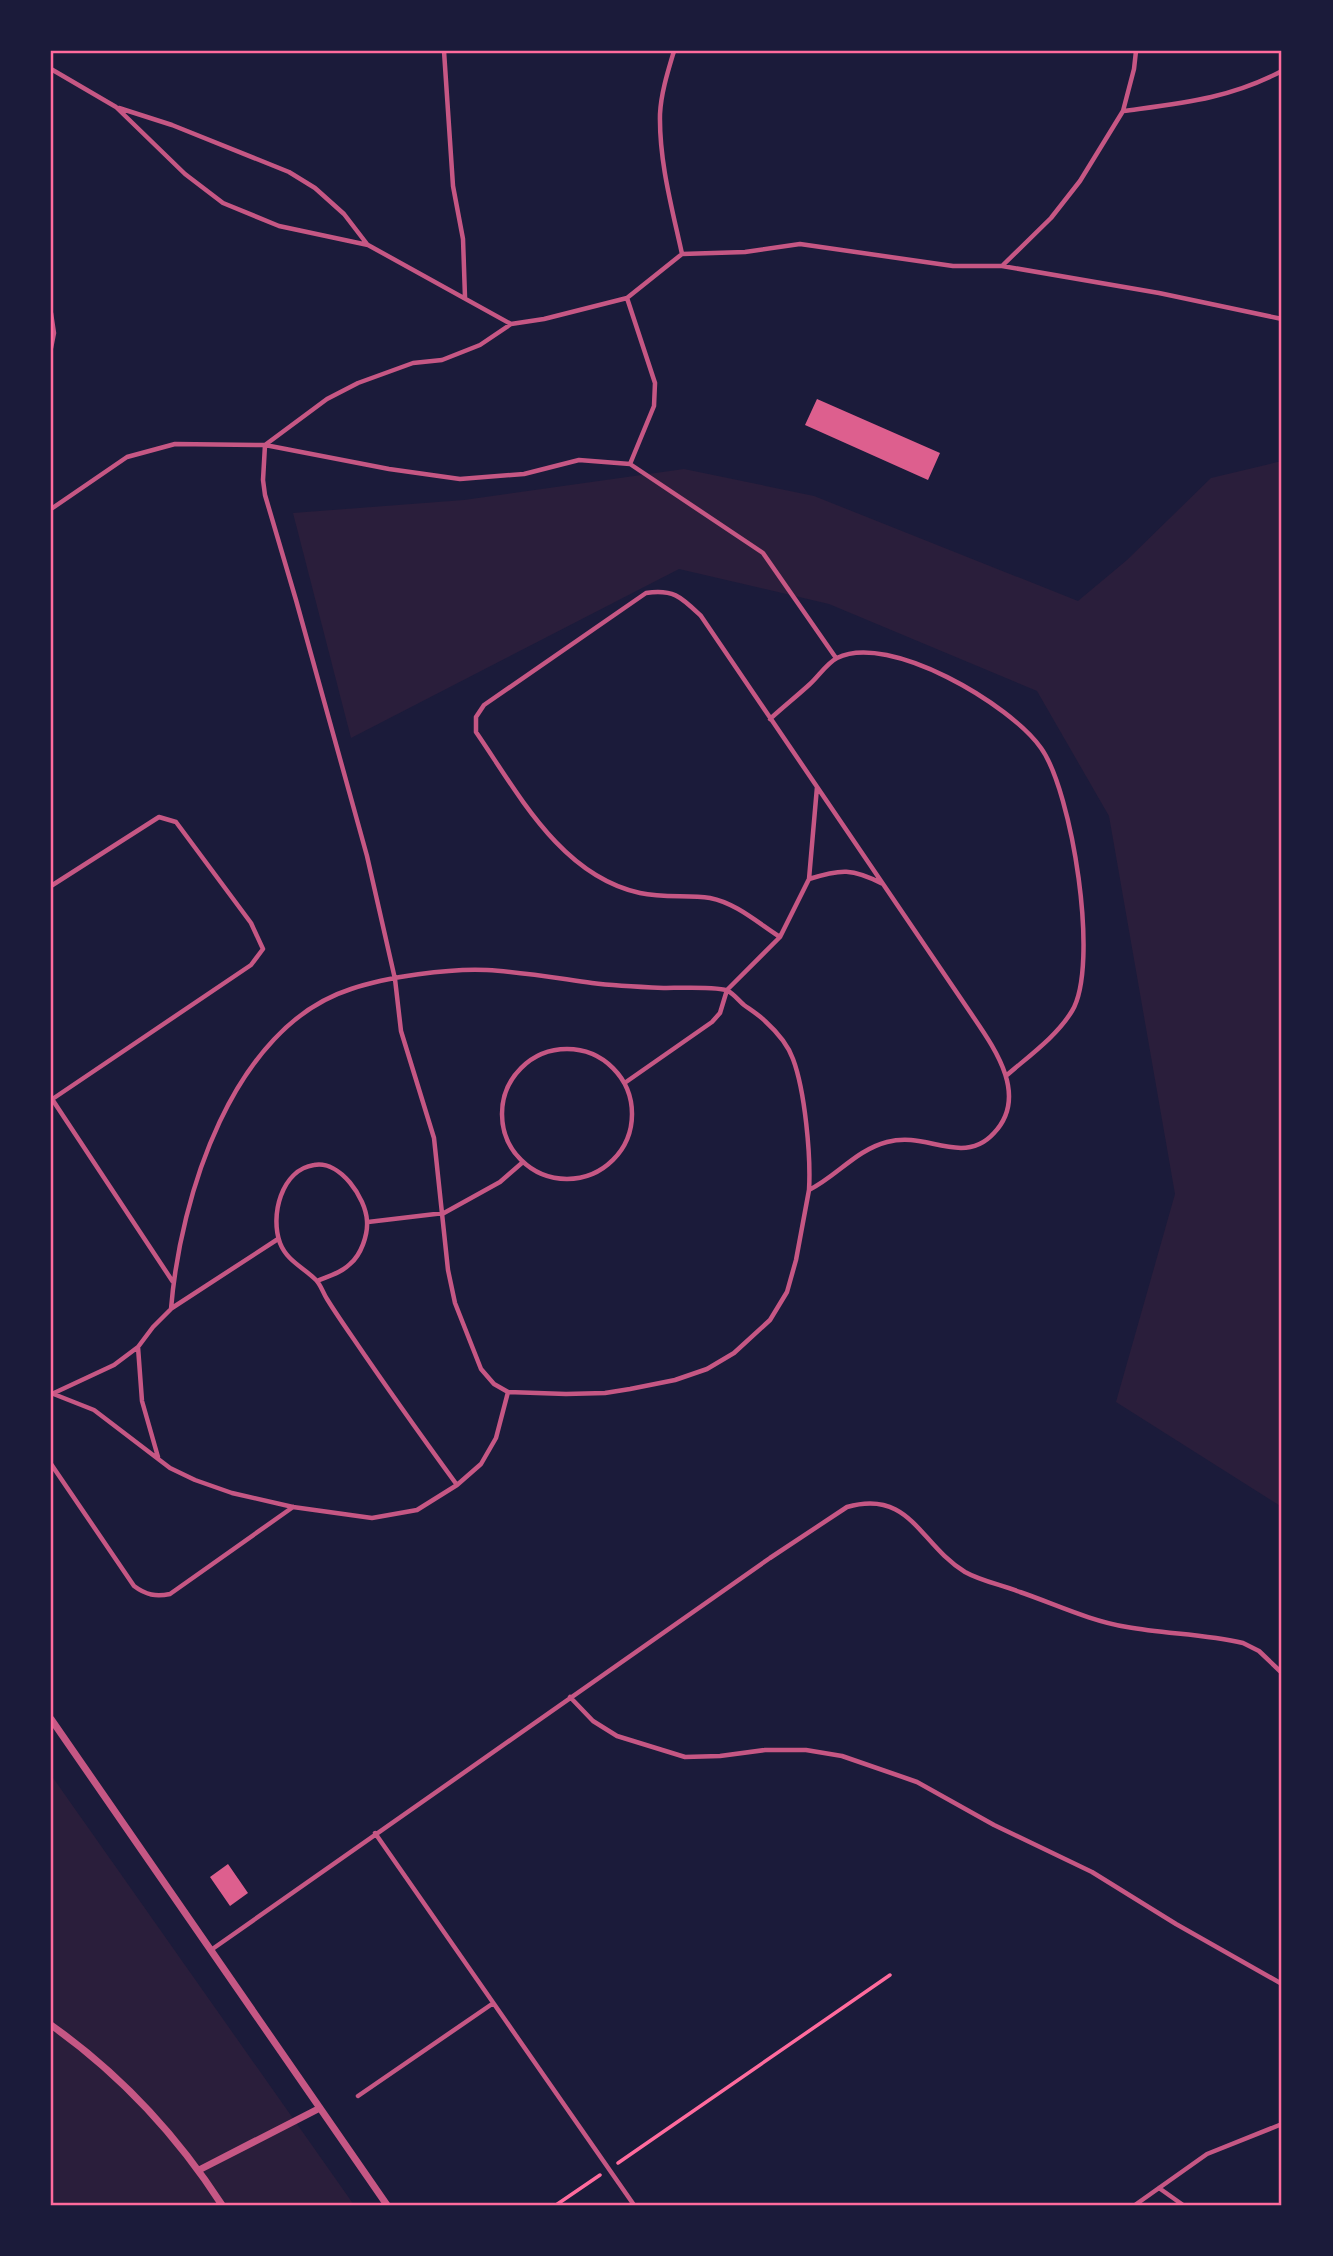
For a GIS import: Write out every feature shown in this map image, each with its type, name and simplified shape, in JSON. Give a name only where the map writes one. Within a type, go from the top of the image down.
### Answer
[{"type":"street","points":[[51,1719],[387,2205]]},
{"type":"street","points":[[51,2025],[118,2078],[158,2118],[199,2170],[222,2205]]},
{"type":"street","points":[[199,2170],[320,2108]]},
{"type":"lane","points":[[443,51],[453,186],[463,240],[465,298]]},
{"type":"lane","points":[[674,51],[660,113],[668,190],[682,254]]},
{"type":"lane","points":[[1002,266],[1051,218],[1080,181],[1123,111],[1136,51]]},
{"type":"lane","points":[[51,69],[116,107],[185,174],[223,203],[279,226],[368,244],[511,324]]},
{"type":"lane","points":[[1123,111],[1204,100],[1253,86],[1282,71]]},
{"type":"lane","points":[[116,107],[172,125],[289,172],[315,188],[344,214],[368,244]]},
{"type":"lane","points":[[171,1309],[173,1282],[190,1206],[203,1166],[232,1096],[249,1070],[292,1022],[315,1005],[350,989],[395,979],[483,970],[546,975],[593,983],[727,990],[764,1019],[793,1057],[806,1134],[809,1190],[787,1292],[770,1320],[734,1353],[707,1369],[685,1377],[630,1389],[566,1394],[508,1392],[494,1384],[481,1369],[460,1315],[448,1270],[434,1138],[401,1031],[395,979],[367,856],[267,505],[263,480],[265,445],[294,421],[337,393],[358,383],[413,363],[442,360],[480,345],[511,324],[544,319],[627,298],[682,254],[745,252],[800,244],[953,266],[1002,266],[1159,293],[1282,319]]},
{"type":"lane","points":[[627,298],[655,383],[654,406],[630,464]]},
{"type":"lane","points":[[51,313],[54,333],[51,348]]},
{"type":"lane","points":[[51,509],[127,457],[174,444],[265,445],[460,480],[524,474],[579,460],[630,464],[763,553],[836,658]]},
{"type":"lane","points":[[780,937],[736,907],[711,898],[639,893],[590,871],[563,851],[532,813],[476,732],[476,717],[484,705],[646,593],[664,591],[682,597],[701,617],[995,1049],[1007,1075],[1007,1111],[999,1128],[987,1141],[961,1148],[922,1140],[905,1139],[886,1143],[864,1151],[827,1181],[809,1190]]},
{"type":"lane","points":[[770,719],[836,658],[865,652],[920,665],[951,679],[1014,720],[1042,749],[1054,771],[1063,802],[1077,876],[1084,936],[1081,986],[1072,1011],[1051,1035],[1007,1075]]},
{"type":"lane","points":[[626,1082],[712,1022],[720,1013],[727,990],[738,976],[780,937],[809,879],[817,787]]},
{"type":"lane","points":[[51,886],[159,817],[176,822],[251,923],[262,949],[251,965],[52,1099],[173,1282]]},
{"type":"lane","points":[[809,879],[832,872],[848,871],[863,873],[884,884]]},
{"type":"lane","points":[[557,1049],[585,1051],[610,1064],[626,1082],[633,1107],[629,1136],[617,1156],[603,1169],[569,1179],[543,1174],[523,1161],[510,1145],[504,1131],[502,1108],[508,1087],[518,1071],[540,1055],[557,1049]]},
{"type":"lane","points":[[368,1223],[444,1213],[500,1182],[523,1161]]},
{"type":"lane","points":[[317,1281],[338,1273],[351,1264],[362,1247],[368,1223],[361,1201],[342,1174],[327,1165],[313,1165],[295,1174],[282,1190],[278,1206],[278,1239],[285,1253],[317,1281],[396,1402],[457,1485]]},
{"type":"lane","points":[[52,1393],[114,1365],[138,1347],[171,1309],[278,1239]]},
{"type":"lane","points":[[138,1347],[142,1401],[158,1457]]},
{"type":"lane","points":[[52,1393],[94,1410],[170,1468],[195,1480],[232,1493],[293,1507],[372,1518],[417,1510],[457,1485],[481,1464],[496,1438],[508,1392]]},
{"type":"lane","points":[[51,1464],[134,1586],[157,1597],[170,1594],[293,1507]]},
{"type":"lane","points":[[211,1950],[825,1521],[862,1502],[890,1505],[902,1511],[946,1559],[967,1574],[1124,1627],[1243,1643],[1259,1651],[1282,1673]]},
{"type":"lane","points":[[570,1697],[593,1721],[617,1736],[685,1757],[765,1750],[806,1750],[842,1756],[917,1782],[994,1825],[1092,1872],[1176,1924],[1282,1984]]},
{"type":"lane","points":[[375,1833],[634,2205]]},
{"type":"lane","points":[[358,2096],[492,2004]]},
{"type":"lane","points":[[1135,2205],[1207,2154],[1282,2124]]},
{"type":"lane","points":[[1159,2188],[1184,2205]]},
{"type":"path","points":[[556,2205],[890,1975]]},
{"type":"shaded area","points":[[1282,461],[1282,1507],[1116,1402],[1175,1194],[1109,816],[1037,691],[829,604],[679,569],[351,738],[293,513],[464,500],[684,469],[814,496],[1078,601],[1127,560],[1211,478]]},
{"type":"shaded area","points":[[51,1775],[354,2205],[51,2205]]},
{"type":"building","points":[[817,399],[940,453],[928,480],[805,425]]},
{"type":"building","points":[[228,1864],[248,1893],[230,1906],[210,1877]]}]
